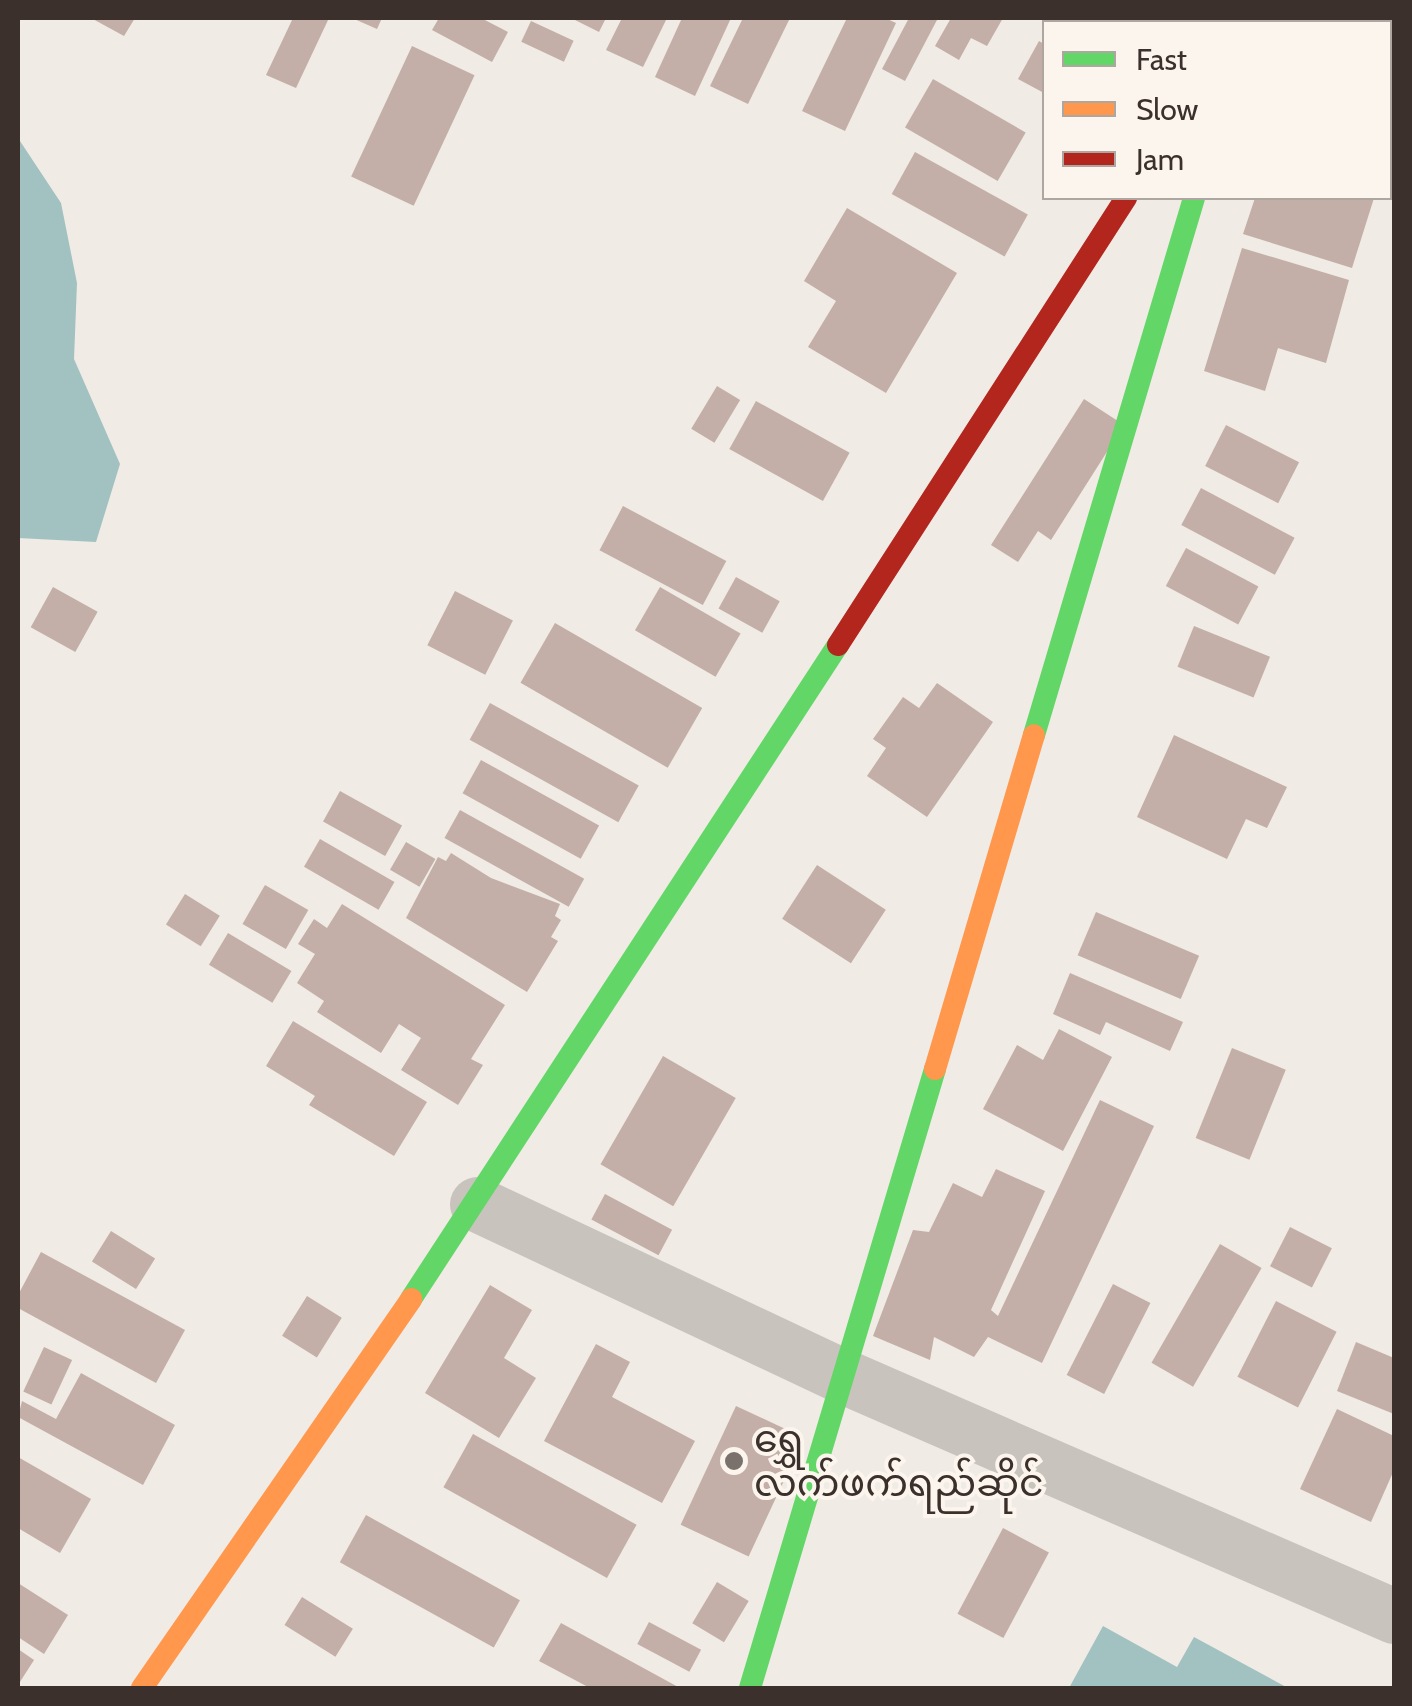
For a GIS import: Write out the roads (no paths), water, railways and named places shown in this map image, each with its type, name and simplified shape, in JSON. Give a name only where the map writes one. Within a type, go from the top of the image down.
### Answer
[{"type":"main road","points":[[142,1688],[476,1204],[1125,200]]},
{"type":"main road","points":[[750,1688],[1193,200]]},
{"type":"street","points":[[476,1204],[843,1376],[1394,1616]]},
{"type":"water","points":[[18,138],[61,203],[77,283],[74,359],[120,464],[96,542],[18,538]]},
{"type":"water","points":[[1103,1626],[1177,1667],[1194,1637],[1288,1688],[1069,1688]]},
{"type":"place","name":"ရွှေ လက်ဖက်ရည်ဆိုင်","points":[[734,1461]]}]
